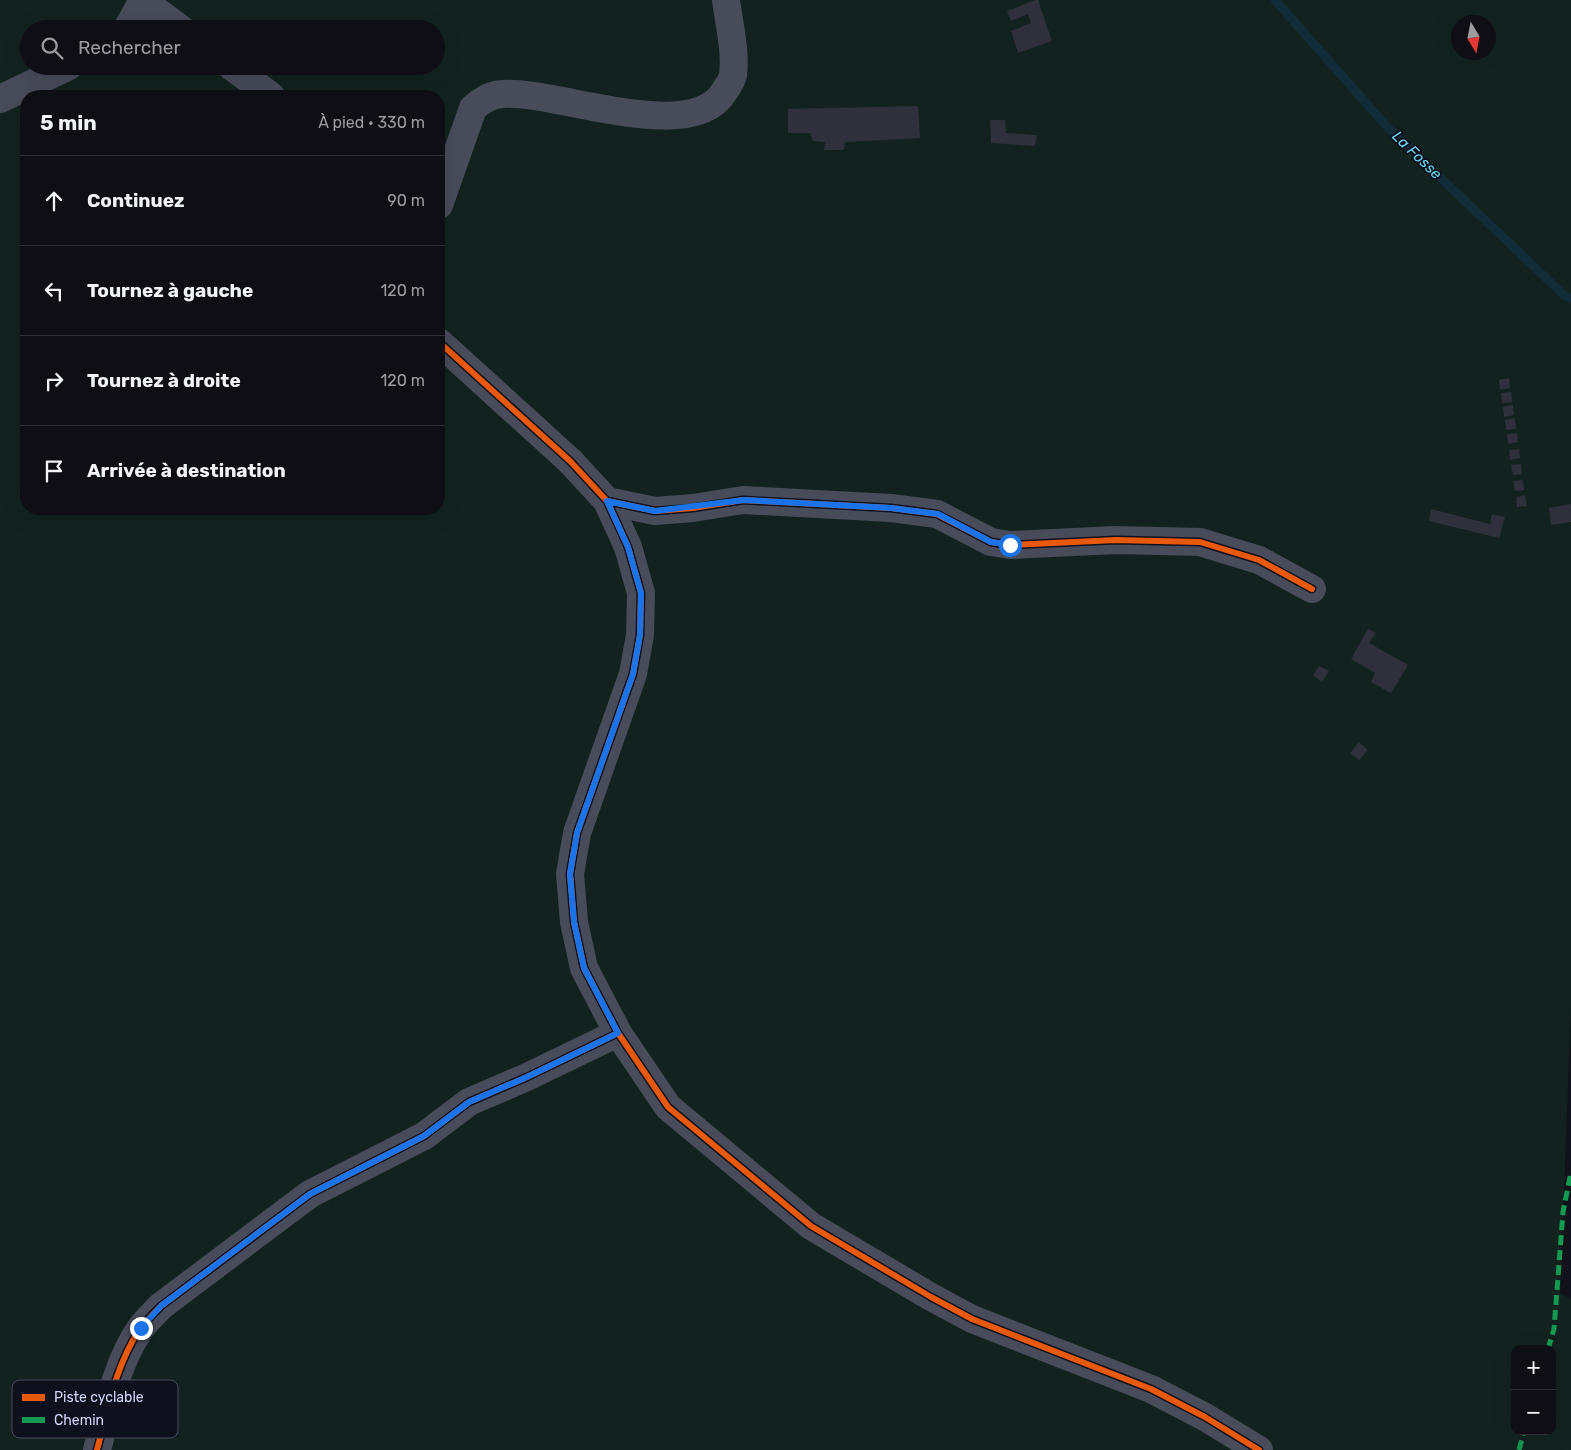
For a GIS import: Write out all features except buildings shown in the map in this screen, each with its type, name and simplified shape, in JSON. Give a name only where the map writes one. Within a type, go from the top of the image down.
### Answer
[{"type":"street","points":[[132,20],[142,0],[169,20]]},
{"type":"street","points":[[445,188],[473,108],[482,100],[501,94],[528,95],[650,116],[676,116],[699,112],[720,98],[733,78],[734,54],[726,0]]},
{"type":"street","points":[[0,99],[50,75]]},
{"type":"street","points":[[243,75],[263,90]]},
{"type":"street","points":[[445,347],[570,461],[607,501],[628,547],[641,593],[640,635],[633,674],[577,833],[570,874],[574,922],[584,968],[618,1033],[668,1107],[811,1226],[972,1319],[1151,1389],[1205,1417],[1259,1450]]},
{"type":"street","points":[[607,501],[655,511],[744,500],[891,508],[938,514],[991,542],[1010,545],[1116,540],[1200,542],[1259,560],[1312,589]]},
{"type":"street","points":[[117,1380],[127,1351],[141,1328],[161,1306],[310,1194],[424,1136],[469,1102],[527,1077],[618,1033]]},
{"type":"green space","points":[[0,0],[1571,0],[1571,1005],[1560,1293],[1571,1299],[1571,1450],[0,1450]]},
{"type":"waterway","name":"La Fosse","points":[[1275,0],[1389,129],[1565,296],[1571,298]]},
{"type":"marked path","points":[[1549,1345],[1554,1329],[1563,1212],[1571,1172]]},
{"type":"marked path","points":[[1519,1450],[1523,1435]]},
{"type":"cycle path","points":[[445,347],[570,461],[607,501],[628,547],[641,593],[640,635],[633,674],[577,833],[570,874],[574,922],[584,968],[618,1033],[668,1107],[811,1226],[931,1297],[972,1319],[1151,1389],[1205,1417],[1259,1450]]},
{"type":"cycle path","points":[[607,501],[655,511],[693,508],[743,500],[891,508],[937,514],[991,542],[1010,545],[1116,540],[1200,542],[1259,560],[1312,589]]},
{"type":"cycle path","points":[[116,1380],[125,1357],[140,1329],[161,1306],[310,1194],[424,1136],[469,1102],[527,1077],[618,1033]]},
{"type":"cycle path","points":[[97,1450],[100,1438]]},
{"type":"route","points":[[141,1328],[161,1306],[262,1228],[310,1194],[424,1136],[469,1102],[527,1077],[618,1033],[584,968],[574,922],[570,874],[577,833],[633,674],[640,635],[641,593],[628,547],[607,501],[655,511],[693,508],[744,500],[891,508],[938,514],[991,542],[1010,545]]}]
